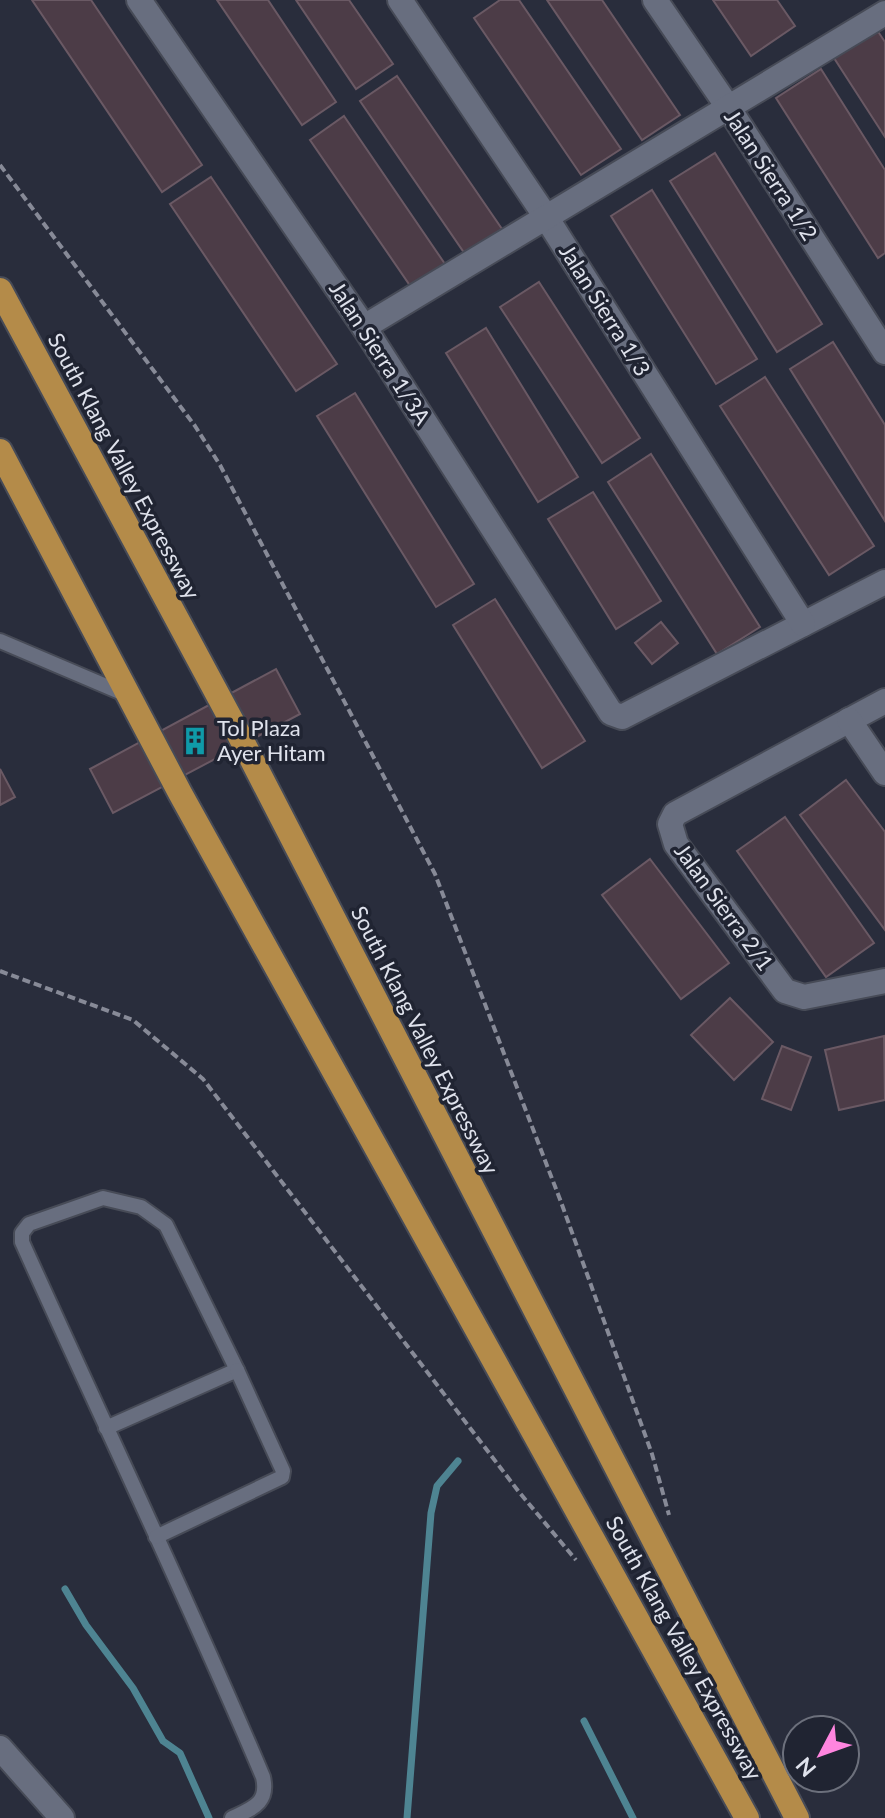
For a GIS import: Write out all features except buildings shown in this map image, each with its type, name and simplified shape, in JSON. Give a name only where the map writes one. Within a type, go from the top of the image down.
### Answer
[{"type":"highway","name":"South Klang Valley Expressway","points":[[0,290],[234,725],[797,1818]]},
{"type":"highway","name":"South Klang Valley Expressway","points":[[0,451],[128,695],[747,1818]]},
{"type":"street","name":"Jalan Sierra 1/3A","points":[[139,0],[364,327],[611,713],[622,717],[803,624]]},
{"type":"street","name":"Jalan Sierra 1/3","points":[[400,0],[546,217],[803,624]]},
{"type":"street","name":"Jalan Sierra 1/2","points":[[655,0],[728,107],[885,352]]},
{"type":"street","points":[[364,327],[885,13]]},
{"type":"street","points":[[803,624],[885,582]]},
{"type":"street","name":"Jalan Sierra 2/1","points":[[885,701],[675,814],[670,824],[676,844],[785,991],[804,997],[885,981]]},
{"type":"street","points":[[849,720],[885,773]]},
{"type":"street","points":[[0,1748],[62,1818]]},
{"type":"lane","points":[[0,641],[128,695]]},
{"type":"lane","points":[[156,1537],[282,1477],[283,1471],[166,1225],[141,1207],[103,1198],[29,1224],[22,1233],[22,1242],[263,1777],[266,1791],[261,1802],[232,1818]]},
{"type":"lane","points":[[106,1428],[237,1370]]},
{"type":"path","points":[[0,165],[195,426],[220,465],[435,874],[572,1232],[652,1454],[673,1527]]},
{"type":"path","points":[[0,971],[133,1020],[203,1079],[519,1492],[578,1562]]},
{"type":"waterway","points":[[407,1818],[431,1513],[437,1486],[458,1461]]},
{"type":"waterway","points":[[65,1589],[86,1625],[133,1688],[163,1741],[180,1753],[209,1818]]},
{"type":"waterway","points":[[584,1721],[633,1818]]},
{"type":"place","name":"Tol Plaza Ayer Hitam","points":[[195,741]]}]
